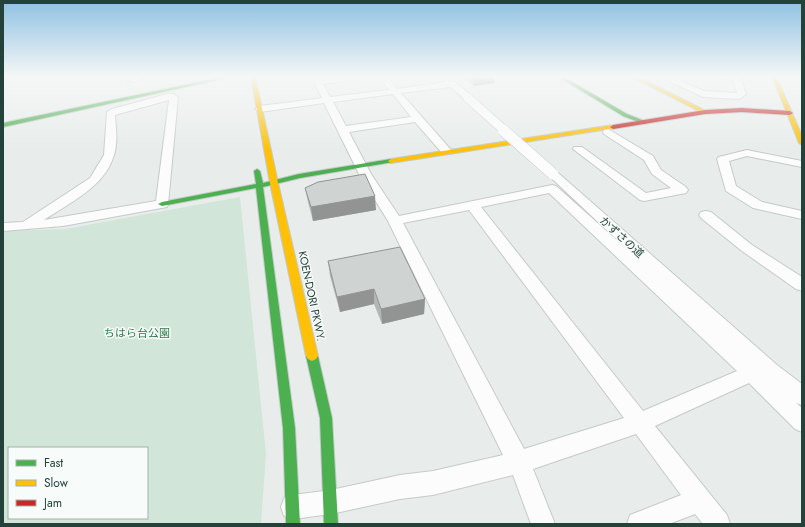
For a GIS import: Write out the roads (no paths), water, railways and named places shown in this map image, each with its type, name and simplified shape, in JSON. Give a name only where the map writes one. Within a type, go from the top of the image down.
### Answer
[{"type":"street","points":[[3,117],[79,101]]},
{"type":"street","points":[[3,121],[99,101]]},
{"type":"street","points":[[3,125],[125,101]]},
{"type":"street","points":[[26,226],[95,180],[109,155],[111,137],[110,114],[122,109],[154,101]]},
{"type":"street","points":[[162,204],[174,101]]},
{"type":"street","name":"KOEN-DORI PKWY.","points":[[258,101],[274,183],[326,418],[331,524]]},
{"type":"street","points":[[260,109],[323,101]]},
{"type":"street","points":[[327,101],[363,170],[395,221],[519,462],[544,524]]},
{"type":"street","points":[[403,101],[447,152]]},
{"type":"street","name":"かずさの道","points":[[471,101],[770,371],[802,396]]},
{"type":"street","points":[[601,101],[625,115],[645,123]]},
{"type":"street","points":[[613,101],[634,113],[645,123]]},
{"type":"street","points":[[682,101],[705,112]]},
{"type":"street","points":[[785,101],[802,142]]},
{"type":"street","points":[[3,227],[26,226],[72,220],[274,183],[301,184],[447,152],[629,123],[645,123],[705,112],[742,110],[790,113]]},
{"type":"street","points":[[342,130],[417,119]]},
{"type":"street","points":[[363,170],[608,132],[637,127],[645,123]]},
{"type":"street","points":[[578,149],[644,198],[682,190],[656,172],[649,158],[608,132]]},
{"type":"street","points":[[802,164],[747,153],[723,159],[730,188],[758,205],[802,215]]},
{"type":"street","points":[[255,162],[260,186],[289,428],[293,515],[330,502],[400,487],[434,483],[519,462],[639,422],[752,373]]},
{"type":"street","points":[[395,221],[552,189],[752,373],[802,422]]},
{"type":"street","points":[[472,205],[718,524]]},
{"type":"street","points":[[706,215],[733,235],[747,248],[802,285]]},
{"type":"street","points":[[639,524],[699,500]]},
{"type":"park label","name":"ちはら台公園","points":[[137,333]]}]
